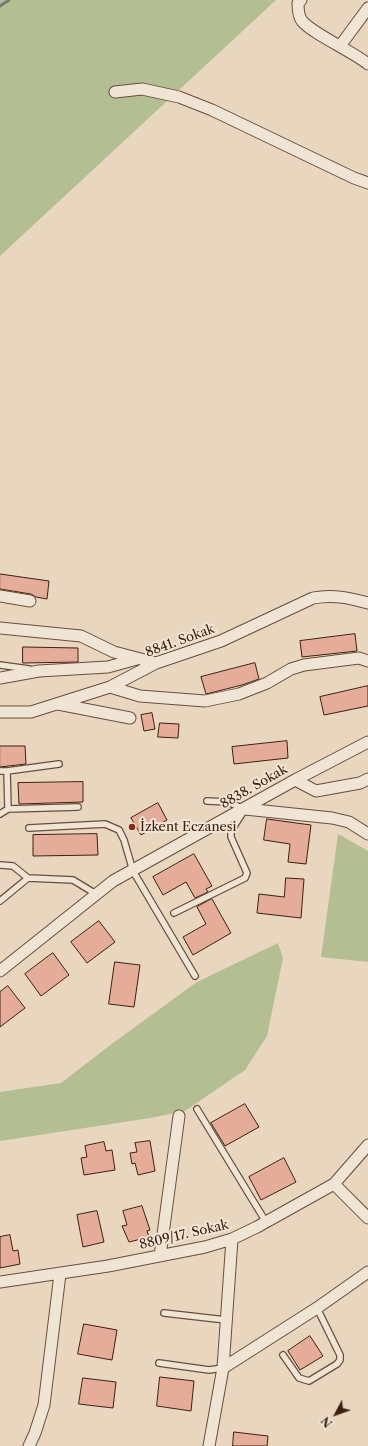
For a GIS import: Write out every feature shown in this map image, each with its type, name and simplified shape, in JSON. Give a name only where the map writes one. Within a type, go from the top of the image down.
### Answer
[{"type":"street","points":[[300,0],[298,2],[298,11],[301,20],[310,28],[368,64]]},
{"type":"street","points":[[340,46],[368,8]]},
{"type":"street","points":[[115,92],[142,89],[179,97],[212,110],[354,178],[368,183]]},
{"type":"street","name":"8841. Sokak","points":[[0,712],[31,712],[110,687],[156,663],[222,641],[312,598],[325,595],[343,596],[368,603]]},
{"type":"street","points":[[0,596],[30,600]]},
{"type":"street","points":[[0,628],[81,636],[114,652],[156,663]]},
{"type":"street","points":[[0,678],[39,671],[108,667],[137,658]]},
{"type":"street","points":[[110,687],[140,696],[205,701],[246,691],[267,683],[291,669],[304,665],[359,658],[368,661]]},
{"type":"street","points":[[55,704],[130,718]]},
{"type":"street","name":"8838. Sokak","points":[[0,971],[113,881],[295,780],[368,742]]},
{"type":"street","points":[[295,780],[316,791],[360,783],[368,779]]},
{"type":"street","points":[[245,809],[332,818],[349,822],[368,834]]},
{"type":"street","points":[[160,1256],[179,1116]]},
{"type":"street","name":"8809/17. Sokak","points":[[0,1282],[60,1274],[160,1256],[205,1247],[232,1239],[334,1184],[368,1145]]},
{"type":"street","points":[[334,1184],[368,1218]]},
{"type":"street","points":[[209,1446],[223,1368],[232,1239]]},
{"type":"street","points":[[223,1368],[318,1308],[368,1272]]},
{"type":"street","points":[[29,1446],[36,1433],[44,1405],[60,1274]]},
{"type":"lane","points":[[0,665],[39,671]]},
{"type":"lane","points":[[0,771],[59,764]]},
{"type":"lane","points":[[7,771],[8,809]]},
{"type":"lane","points":[[174,913],[245,878],[247,873],[231,837],[231,832],[245,809],[227,802],[207,800]]},
{"type":"lane","points":[[0,814],[8,809],[78,807]]},
{"type":"lane","points":[[29,828],[105,824],[114,827],[122,834],[132,871],[195,976]]},
{"type":"lane","points":[[0,865],[13,866],[28,878],[73,880],[96,894]]},
{"type":"lane","points":[[0,901],[28,878]]},
{"type":"lane","points":[[197,1109],[266,1222]]},
{"type":"lane","points":[[283,1355],[299,1378],[308,1381],[337,1364],[340,1360],[340,1355],[318,1308]]},
{"type":"lane","points":[[164,1313],[226,1320]]},
{"type":"lane","points":[[159,1363],[209,1370],[223,1368]]},
{"type":"green space","points":[[0,0],[276,0],[0,256]]},
{"type":"green space","points":[[338,834],[368,851],[368,962],[321,957]]},
{"type":"green space","points":[[278,943],[283,958],[267,1036],[245,1070],[185,1111],[150,1118],[0,1141],[0,1092],[61,1083],[197,982]]},
{"type":"building","points":[[0,574],[49,581],[47,599],[36,597],[31,594],[0,589]]},
{"type":"building","points":[[355,634],[357,651],[302,657],[300,641]]},
{"type":"building","points":[[23,647],[78,648],[78,662],[23,663]]},
{"type":"building","points":[[255,663],[259,679],[206,694],[201,677]]},
{"type":"building","points":[[368,686],[368,706],[324,715],[320,697]]},
{"type":"building","points":[[152,713],[155,729],[144,731],[141,715]]},
{"type":"building","points":[[160,723],[179,724],[178,738],[158,737]]},
{"type":"building","points":[[287,741],[288,758],[234,764],[232,747]]},
{"type":"building","points":[[0,746],[25,746],[26,764],[0,767]]},
{"type":"building","points":[[83,782],[83,802],[19,804],[18,783]]},
{"type":"building","points":[[158,803],[167,820],[141,835],[131,818]]},
{"type":"building","points":[[267,819],[311,825],[306,864],[288,862],[290,844],[264,840]]},
{"type":"building","points":[[97,834],[98,855],[33,856],[33,835]]},
{"type":"building","points":[[194,854],[212,886],[206,889],[208,892],[195,898],[186,882],[163,895],[153,877]]},
{"type":"building","points":[[286,878],[304,879],[301,918],[257,913],[259,894],[284,897]]},
{"type":"building","points":[[212,899],[231,933],[193,955],[183,937],[206,924],[197,907]]},
{"type":"building","points":[[99,921],[115,942],[87,963],[71,942]]},
{"type":"building","points":[[53,953],[69,975],[41,996],[25,974]]},
{"type":"building","points":[[115,962],[140,965],[134,1007],[109,1004]]},
{"type":"building","points":[[8,986],[25,1008],[0,1027],[0,992]]},
{"type":"building","points":[[245,1104],[259,1127],[225,1146],[211,1123]]},
{"type":"building","points":[[150,1141],[155,1171],[138,1175],[135,1163],[132,1164],[130,1153],[137,1152],[135,1143]]},
{"type":"building","points":[[104,1142],[106,1151],[112,1150],[115,1170],[84,1175],[81,1158],[87,1157],[85,1146]]},
{"type":"building","points":[[284,1158],[296,1182],[261,1200],[249,1177]]},
{"type":"building","points":[[142,1206],[150,1230],[147,1231],[149,1237],[129,1242],[122,1226],[127,1225],[123,1211]]},
{"type":"building","points":[[97,1211],[104,1242],[83,1247],[77,1215]]},
{"type":"building","points":[[10,1235],[13,1251],[18,1250],[20,1264],[0,1268],[0,1237]]},
{"type":"building","points":[[84,1324],[117,1330],[112,1360],[78,1354]]},
{"type":"building","points":[[310,1336],[323,1356],[300,1370],[288,1351]]},
{"type":"building","points":[[160,1377],[194,1381],[191,1411],[157,1406]]},
{"type":"building","points":[[83,1378],[116,1382],[113,1408],[79,1404]]},
{"type":"building","points":[[234,1432],[268,1436],[267,1446],[233,1446]]},
{"type":"waterway","points":[[0,6],[9,0]]},
{"type":"place","name":"İzkent Eczanesi","points":[[132,827]]}]
